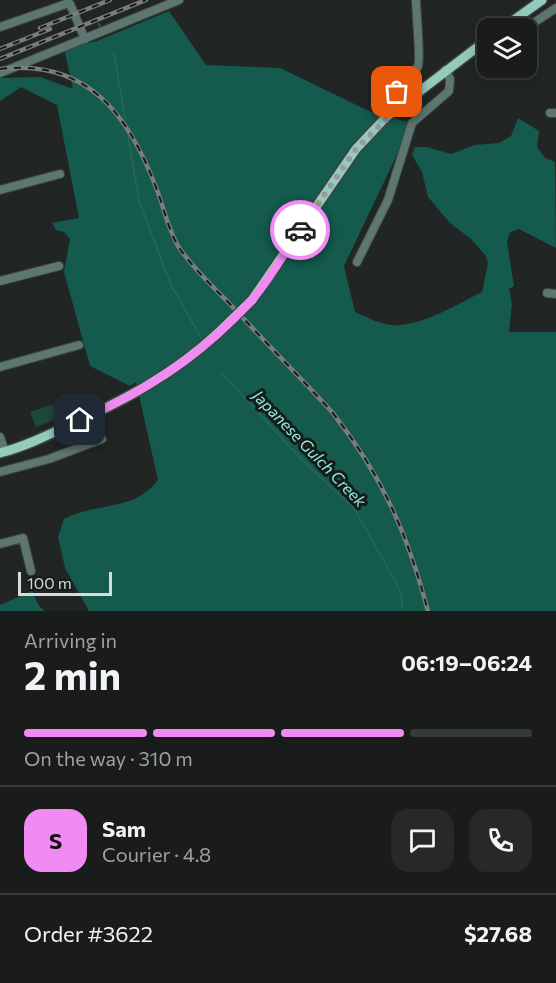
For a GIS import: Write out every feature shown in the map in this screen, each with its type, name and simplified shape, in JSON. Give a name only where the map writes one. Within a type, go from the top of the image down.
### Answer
[{"type":"main road","points":[[517,18],[542,0]]},
{"type":"main road","points":[[2,452],[99,412],[154,383],[190,358],[252,300],[356,149],[402,104],[477,47]]},
{"type":"street","points":[[0,73],[179,0]]},
{"type":"street","points":[[402,104],[397,92],[418,67],[420,57],[417,43],[416,0]]},
{"type":"street","points":[[0,27],[70,4],[86,39]]},
{"type":"street","points":[[537,21],[556,8]]},
{"type":"street","points":[[357,262],[388,200],[412,123],[449,91],[450,79],[445,70]]},
{"type":"street","points":[[0,190],[60,174]]},
{"type":"street","points":[[0,281],[60,266]]},
{"type":"street","points":[[547,293],[556,294]]},
{"type":"street","points":[[0,367],[79,345]]},
{"type":"street","points":[[0,437],[2,452]]},
{"type":"street","points":[[0,472],[49,459],[102,439]]},
{"type":"street","points":[[0,544],[23,538],[31,571]]},
{"type":"green space","points":[[169,11],[206,65],[280,68],[369,111],[412,123],[344,266],[355,312],[377,322],[389,325],[411,323],[442,312],[482,292],[488,263],[486,256],[471,239],[450,223],[428,197],[422,172],[412,155],[415,147],[427,147],[451,154],[475,145],[499,143],[511,136],[518,118],[539,131],[537,147],[545,158],[555,162],[556,248],[519,229],[510,232],[507,242],[514,286],[509,289],[512,304],[509,332],[556,332],[556,611],[89,611],[65,568],[58,537],[64,519],[89,510],[126,502],[138,497],[158,480],[136,382],[130,386],[90,366],[64,272],[70,239],[64,232],[56,230],[52,223],[79,218],[57,105],[21,87],[0,101],[0,78],[40,77],[73,89],[64,48],[97,41]]},
{"type":"green space","points":[[74,397],[79,410],[36,427],[30,412]]},
{"type":"green space","points":[[32,591],[39,606],[45,611],[0,611],[0,605]]},
{"type":"waterway","name":"Japanese Gulch Creek","points":[[114,53],[139,201],[171,285],[200,336]]},
{"type":"waterway","name":"Japanese Gulch Creek","points":[[221,372],[303,461],[354,508],[400,590],[403,611]]},
{"type":"railway","points":[[40,28],[110,0]]},
{"type":"railway","points":[[0,59],[146,0]]},
{"type":"railway","points":[[0,49],[50,29]]},
{"type":"railway","points":[[0,69],[31,68],[58,73],[81,83],[101,98],[118,116],[146,163],[180,249],[203,277],[332,412],[366,460],[402,531],[428,611]]},
{"type":"way so far","points":[[300,230],[356,149],[386,117],[402,104],[397,92]]},
{"type":"route","points":[[80,420],[154,383],[190,358],[252,300],[300,230]]}]
